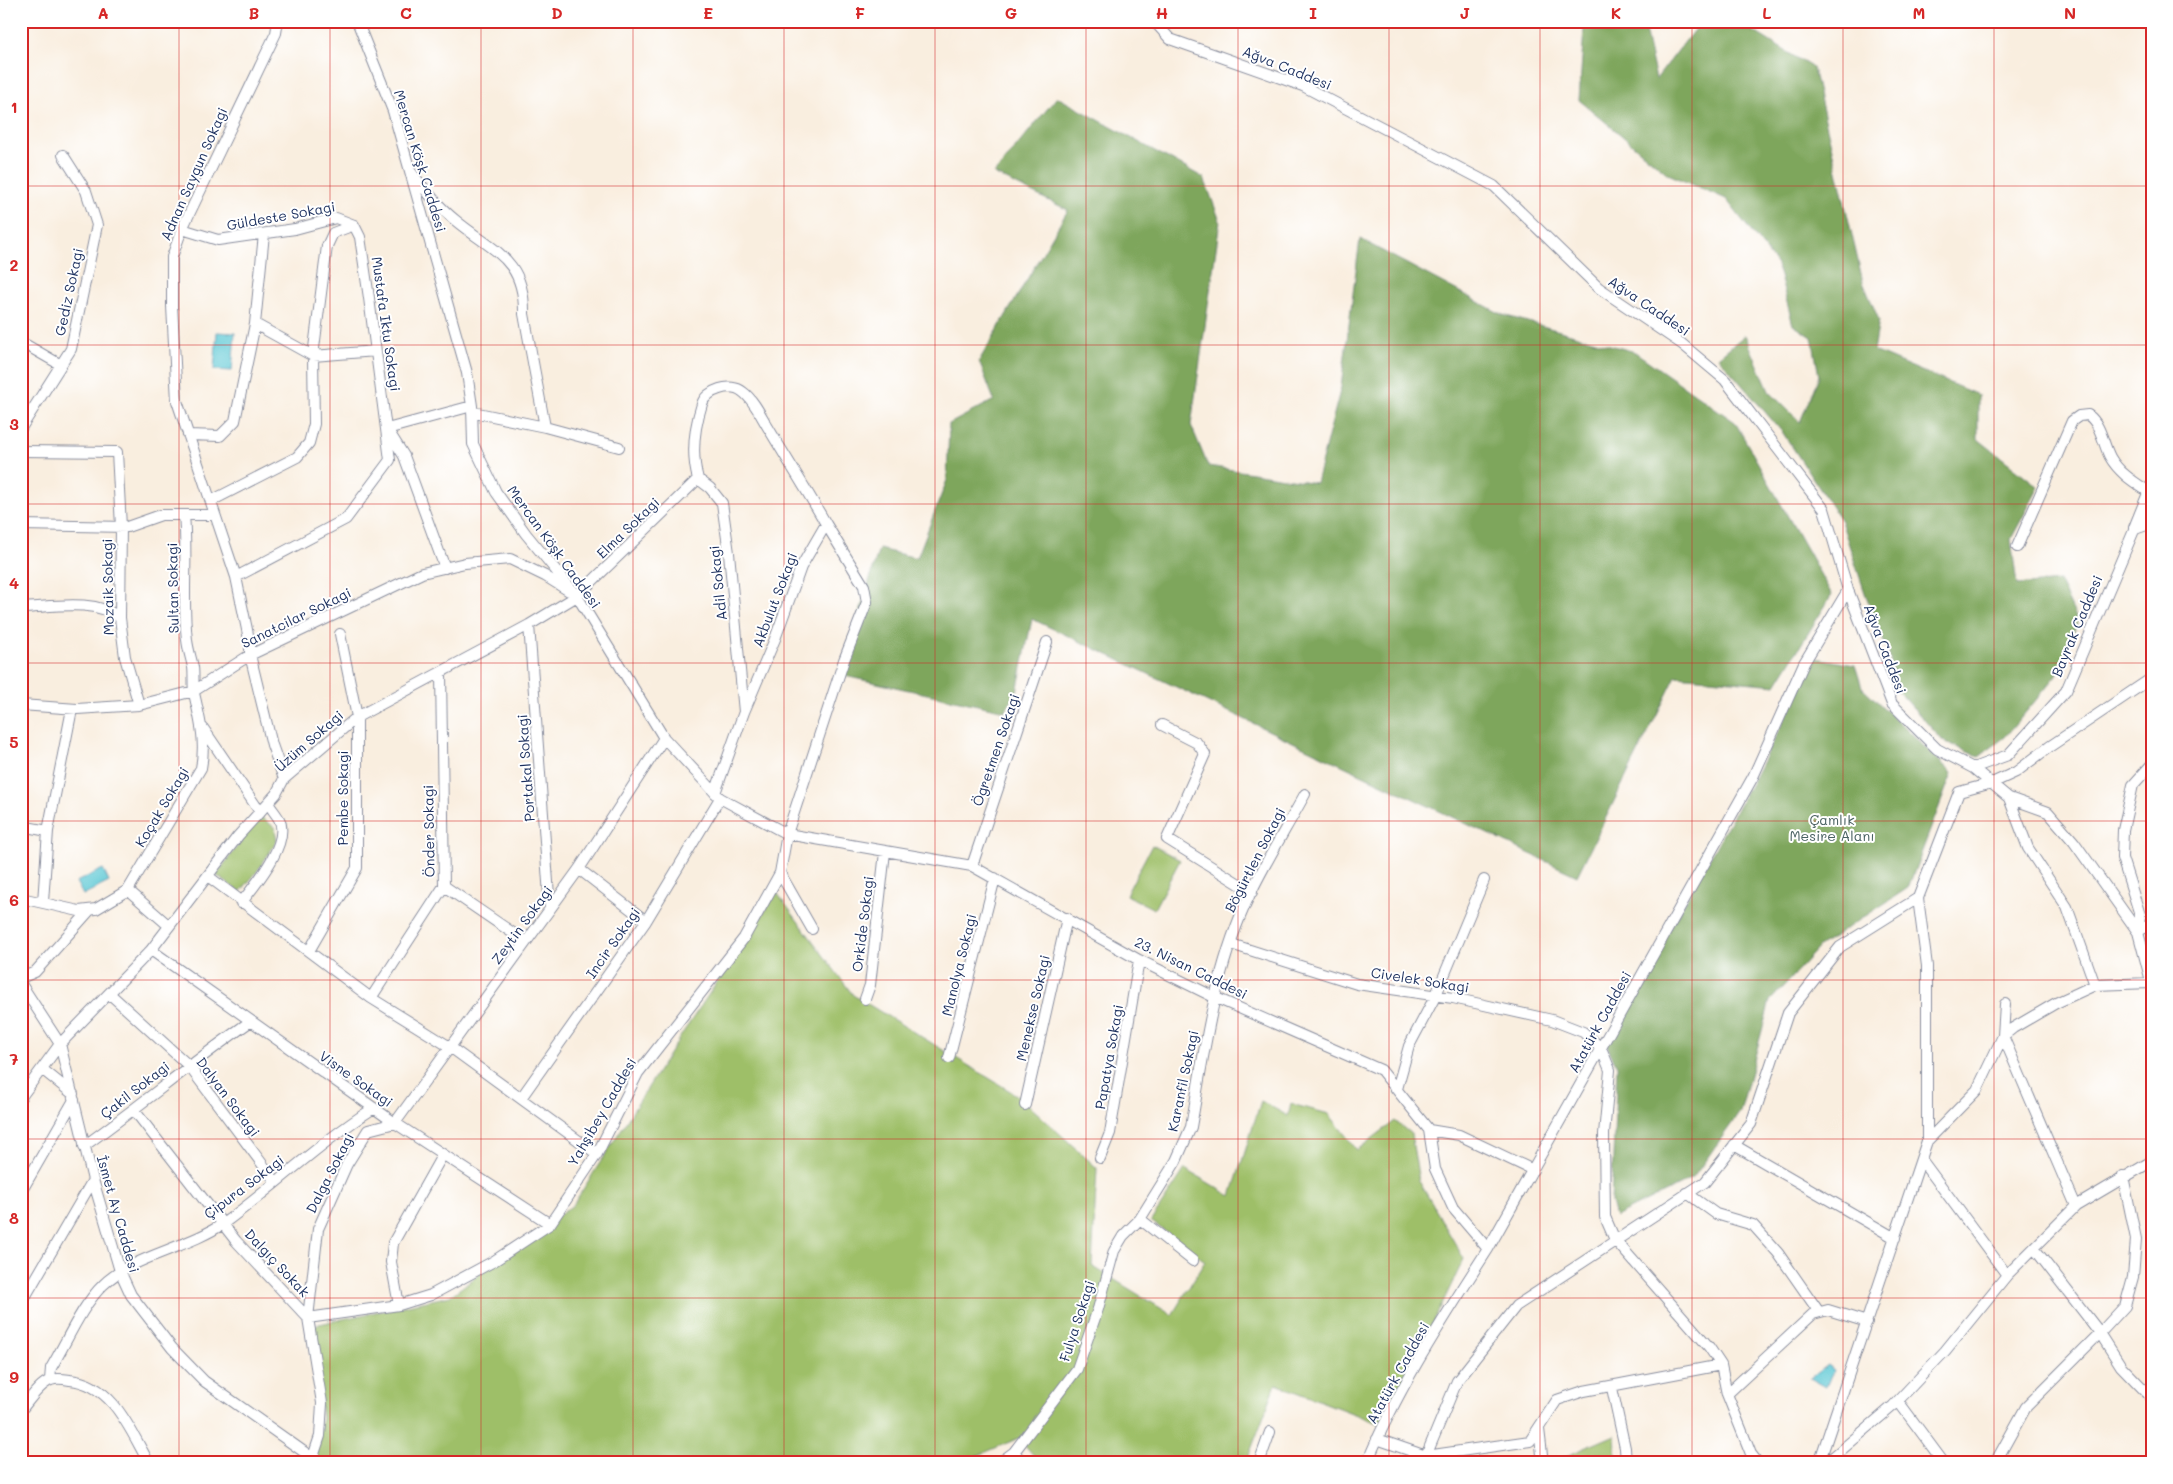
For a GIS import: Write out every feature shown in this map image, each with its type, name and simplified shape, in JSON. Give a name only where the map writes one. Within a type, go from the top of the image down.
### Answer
[{"type":"main road","name":"Bayrak Caddesi","points":[[2135,528],[2151,491]]},
{"type":"main road","points":[[2135,528],[2152,522]]},
{"type":"street","name":"Adnan Saygun Sokagi","points":[[278,21],[276,33],[182,229],[172,257],[172,306],[177,401],[236,577],[250,644],[250,654],[272,745],[284,779]]},
{"type":"street","name":"Mercan Köşk Caddesi","points":[[357,21],[393,111],[407,168],[467,373],[472,409],[472,444],[496,492],[526,534],[577,596],[664,738],[718,796],[787,834]]},
{"type":"street","name":"Ağva Caddesi","points":[[1154,21],[1170,39],[1303,86],[1494,186],[1599,288],[1682,344],[1725,380],[1824,509],[1848,590],[1892,704],[1937,748],[1973,768],[2010,798]]},
{"type":"street","name":"Gediz Sokagi","points":[[21,428],[71,349],[97,225],[86,191],[63,155]]},
{"type":"street","points":[[407,168],[454,219],[503,256],[518,274],[524,295],[524,314],[545,427]]},
{"type":"street","name":"Güldeste Sokagi","points":[[182,229],[218,240],[295,230],[336,218],[354,225]]},
{"type":"street","points":[[210,501],[296,457],[308,443],[314,424],[313,356],[327,246],[333,233],[354,225]]},
{"type":"street","name":"Mustafa Iktu Sokagi","points":[[236,577],[346,518],[390,460],[360,237],[354,225]]},
{"type":"street","points":[[188,435],[220,436],[235,422],[255,324],[264,234]]},
{"type":"street","points":[[255,324],[313,356],[376,351]]},
{"type":"street","points":[[21,342],[61,365]]},
{"type":"street","points":[[698,479],[694,462],[696,423],[703,400],[716,390],[729,387],[743,391],[864,586],[867,602],[844,660],[787,834],[780,874],[812,929]]},
{"type":"street","points":[[387,429],[472,409],[619,447]]},
{"type":"street","points":[[2017,547],[2072,421],[2079,416],[2088,415],[2094,419],[2111,458],[2124,474],[2151,491]]},
{"type":"street","name":"Mustafa Iktu Sokagi","points":[[387,429],[404,456],[445,568]]},
{"type":"street","name":"Mozaik Sokagi","points":[[21,451],[117,452],[121,527],[120,618],[124,657],[139,705]]},
{"type":"street","name":"Elma Sokagi","points":[[577,596],[698,479]]},
{"type":"street","name":"Adil Sokagi","points":[[698,479],[710,488],[722,504],[730,552],[744,712]]},
{"type":"street","points":[[21,526],[121,527],[161,515],[215,515]]},
{"type":"street","name":"Sultan Sokagi","points":[[184,515],[187,549],[185,598],[187,641],[193,668],[194,691]]},
{"type":"street","name":"Akbulut Sokagi","points":[[718,796],[744,712],[775,639],[803,562],[826,524]]},
{"type":"street","name":"Bayrak Caddesi","points":[[1973,768],[2008,755],[2066,691],[2135,528]]},
{"type":"street","name":"Sanatcilar Sokagi","points":[[21,704],[72,709],[139,705],[194,691],[250,654],[422,573],[465,563],[510,559],[545,576],[577,596]]},
{"type":"street","name":"Atatürk Caddesi","points":[[1367,1463],[1383,1424],[1449,1310],[1488,1249],[1753,777],[1804,663],[1848,590]]},
{"type":"street","name":"Üzüm Sokagi","points":[[23,1091],[60,1044],[152,950],[168,925],[209,877],[238,836],[268,803],[284,779],[357,717],[529,625],[577,596]]},
{"type":"street","points":[[21,608],[86,606],[111,611],[120,618]]},
{"type":"street","name":"Portakal Sokagi","points":[[529,625],[550,909]]},
{"type":"street","name":"Pembe Sokagi","points":[[309,951],[356,868],[357,717],[340,634]]},
{"type":"street","name":"Ögretmen Sokagi","points":[[972,866],[1047,642]]},
{"type":"street","name":"Önder Sokagi","points":[[371,998],[444,886],[441,672]]},
{"type":"street","points":[[1820,1463],[1927,1141],[1927,966],[1918,898],[1959,792],[1992,783],[2016,772],[2049,747],[2152,678]]},
{"type":"street","name":"Koçak Sokagi","points":[[90,910],[96,909],[128,890],[201,768],[204,749],[202,727],[194,691]]},
{"type":"street","points":[[43,902],[48,831],[72,709]]},
{"type":"street","points":[[1162,725],[1197,743],[1205,754],[1167,839],[1252,892]]},
{"type":"street","points":[[202,727],[260,812]]},
{"type":"street","name":"Zeytin Sokagi","points":[[395,1123],[579,869],[664,738]]},
{"type":"street","points":[[2003,1036],[2013,1028],[2056,1003],[2095,985],[2151,984],[2138,932],[2140,915],[2122,858],[2123,830],[2134,785],[2152,764]]},
{"type":"street","name":"Bögürtlen Sokagi","points":[[1214,998],[1231,944],[1252,892],[1305,794]]},
{"type":"street","name":"Incir Sokagi","points":[[521,1098],[646,921],[718,796]]},
{"type":"street","points":[[2010,798],[2048,812],[2074,842],[2138,932]]},
{"type":"street","points":[[2010,798],[2028,848],[2067,907],[2095,985]]},
{"type":"street","points":[[241,903],[263,874],[279,848],[280,821],[268,803]]},
{"type":"street","points":[[21,826],[48,831]]},
{"type":"street","name":"23. Nisan Caddesi","points":[[787,834],[972,866],[1140,960],[1214,998],[1381,1070],[1428,1130],[1435,1169],[1453,1208],[1488,1249]]},
{"type":"street","name":"Orkide Sokagi","points":[[865,999],[870,985],[885,852]]},
{"type":"street","points":[[579,869],[646,921]]},
{"type":"street","name":"Yahşibey Caddesi","points":[[308,1318],[399,1305],[431,1295],[486,1266],[550,1224],[596,1154],[638,1073],[744,938],[780,874]]},
{"type":"street","points":[[209,877],[241,903],[371,998],[450,1047],[596,1154]]},
{"type":"street","name":"Manolya Sokagi","points":[[949,1058],[994,878]]},
{"type":"street","points":[[1396,1089],[1409,1046],[1436,995],[1484,880]]},
{"type":"street","points":[[444,886],[526,942]]},
{"type":"street","points":[[128,890],[168,925]]},
{"type":"street","points":[[21,898],[79,911],[90,910]]},
{"type":"street","points":[[1425,1460],[1457,1381],[1516,1306],[1705,1182],[1751,1124],[1788,1013],[1840,948],[1918,898]]},
{"type":"street","points":[[21,978],[35,972],[90,910]]},
{"type":"street","name":"Menekse Sokagi","points":[[1025,1105],[1067,918]]},
{"type":"street","points":[[2138,932],[2152,922]]},
{"type":"street","name":"Civelek Sokagi","points":[[1231,944],[1356,984],[1436,995],[1552,1020],[1583,1032],[1601,1048]]},
{"type":"street","name":"Visne Sokagi","points":[[152,950],[395,1123],[550,1224]]},
{"type":"street","name":"Papatya Sokagi","points":[[1100,1158],[1110,1133],[1140,960]]},
{"type":"street","name":"İsmet Ay Caddesi","points":[[21,984],[60,1044],[93,1180],[120,1271],[131,1295],[186,1364],[217,1390],[312,1461]]},
{"type":"street","name":"Dalyan Sokagi","points":[[110,994],[189,1066],[275,1181]]},
{"type":"street","name":"Karanfil Sokagi","points":[[1140,1219],[1176,1161],[1191,1127],[1214,998]]},
{"type":"street","points":[[1927,1141],[1977,1090],[2003,1036],[2005,1004]]},
{"type":"street","name":"Çakil Sokagi","points":[[84,1146],[251,1021]]},
{"type":"street","points":[[2003,1036],[2076,1206]]},
{"type":"street","points":[[1601,1048],[1610,1070],[1604,1134],[1605,1217],[1615,1240],[1709,1347],[1721,1365],[1727,1394],[1751,1454],[1758,1463]]},
{"type":"street","points":[[21,1192],[73,1097],[42,1069]]},
{"type":"street","name":"Çipura Sokagi","points":[[50,1380],[51,1368],[90,1300],[102,1285],[120,1271],[189,1242],[223,1224],[344,1127],[374,1108]]},
{"type":"street","name":"Dalgıç Sokak","points":[[134,1110],[223,1224],[308,1318],[322,1403],[320,1436],[312,1461]]},
{"type":"street","name":"Dalga Sokagi","points":[[308,1318],[318,1229],[347,1164],[368,1130],[395,1123]]},
{"type":"street","points":[[1428,1130],[1459,1135],[1533,1170]]},
{"type":"street","points":[[1734,1145],[1895,1238]]},
{"type":"street","points":[[399,1305],[391,1262],[393,1243],[442,1154]]},
{"type":"street","points":[[1921,1159],[2007,1275]]},
{"type":"street","points":[[1826,1463],[1898,1401],[1945,1351],[2007,1275],[2076,1206],[2123,1176],[2152,1161]]},
{"type":"street","points":[[1995,1463],[2026,1407],[2100,1333],[2124,1306],[2133,1278],[2136,1239],[2123,1176]]},
{"type":"street","points":[[21,1304],[93,1180]]},
{"type":"street","points":[[1687,1193],[1716,1214],[1753,1225],[1778,1253],[1819,1312]]},
{"type":"street","points":[[1140,1219],[1193,1261]]},
{"type":"street","name":"Fulya Sokagi","points":[[999,1463],[1014,1452],[1077,1369],[1098,1309],[1114,1250],[1123,1236],[1140,1219]]},
{"type":"street","points":[[2034,1248],[2100,1333],[2121,1366],[2152,1398]]},
{"type":"street","points":[[1727,1394],[1813,1314],[1828,1310],[1867,1322]]},
{"type":"street","points":[[1377,1439],[1425,1460],[1530,1441],[1557,1400],[1584,1391],[1612,1388],[1721,1365]]},
{"type":"street","points":[[21,1410],[43,1385],[50,1380],[76,1380],[94,1387],[109,1399],[149,1463]]},
{"type":"street","points":[[1612,1388],[1625,1448],[1626,1463]]},
{"type":"street","points":[[1898,1401],[1944,1463]]},
{"type":"street","points":[[1539,1429],[1543,1463]]},
{"type":"street","points":[[1258,1463],[1270,1432]]},
{"type":"street","points":[[1014,1452],[1023,1463]]},
{"type":"green space","points":[[1589,21],[1652,21],[1645,30],[1656,79],[1701,21],[1737,21],[1813,68],[1863,282],[1879,320],[1874,351],[1978,395],[1978,439],[2039,487],[2011,539],[2017,585],[2059,581],[2078,621],[2057,675],[2005,737],[1979,757],[1943,741],[1898,691],[1889,655],[1865,593],[1841,521],[1783,433],[1718,357],[1745,335],[1769,391],[1800,422],[1819,376],[1812,337],[1793,325],[1777,265],[1726,199],[1668,174],[1579,100],[1584,29]]},
{"type":"green space","points":[[1057,97],[1204,178],[1220,221],[1191,425],[1208,466],[1316,483],[1341,387],[1360,239],[1503,315],[1635,352],[1735,422],[1832,595],[1776,685],[1676,676],[1577,876],[1032,619],[1017,692],[1005,711],[840,675],[879,549],[917,558],[947,480],[949,424],[994,400],[979,361],[1068,210],[994,174]]},
{"type":"green space","name":"Çamlık Mesire Alanı","points":[[1816,658],[1855,665],[1862,687],[1952,773],[1908,888],[1820,946],[1770,1001],[1740,1112],[1693,1178],[1615,1217],[1611,1202],[1617,1066],[1606,1044],[1754,778]]},
{"type":"green space","points":[[260,816],[275,828],[277,841],[256,873],[240,892],[216,875]]},
{"type":"green space","points":[[1152,845],[1180,860],[1154,909],[1126,895]]},
{"type":"green space","points":[[777,893],[853,995],[1020,1097],[1097,1168],[1092,1266],[1172,1315],[1205,1261],[1151,1221],[1185,1169],[1231,1196],[1261,1101],[1288,1116],[1291,1104],[1329,1114],[1357,1150],[1395,1121],[1411,1134],[1419,1181],[1464,1259],[1383,1425],[1276,1384],[1246,1463],[1040,1463],[1019,1438],[960,1463],[312,1463],[322,1418],[310,1326],[450,1296],[573,1205],[684,1031]]},
{"type":"green space","points":[[1615,1435],[1617,1463],[1550,1463]]},
{"type":"water","points":[[217,332],[235,333],[232,371],[214,370]]},
{"type":"water","points":[[103,869],[109,882],[83,895],[76,882]]},
{"type":"water","points":[[1827,1365],[1833,1370],[1826,1387],[1810,1378]]}]
